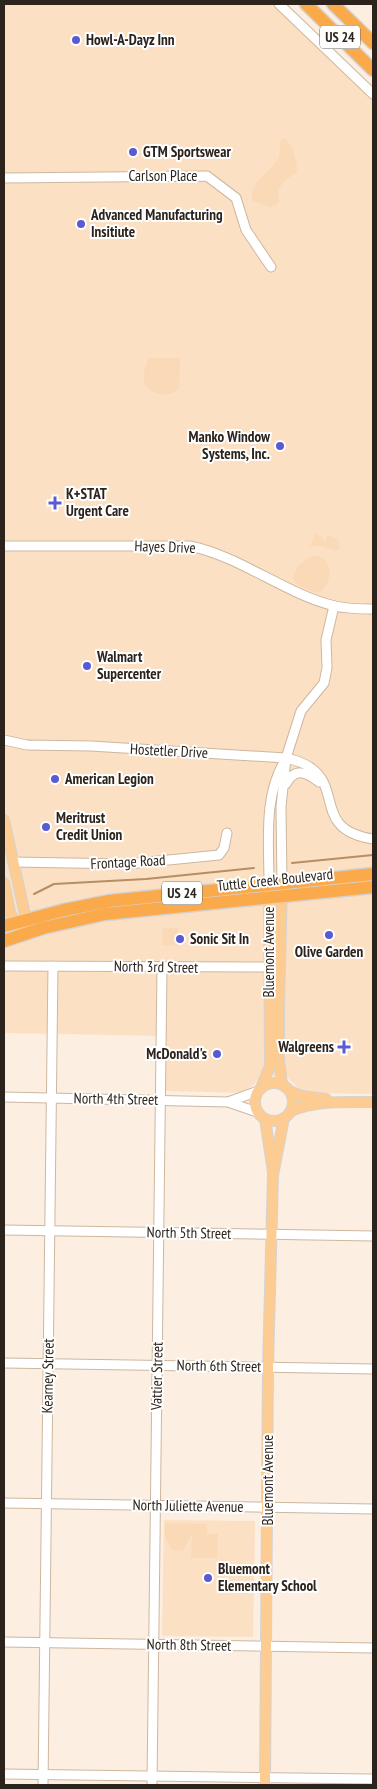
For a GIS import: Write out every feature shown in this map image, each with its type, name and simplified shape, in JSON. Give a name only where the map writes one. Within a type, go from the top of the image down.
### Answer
[{"type":"highway","name":"US 24","points":[[306,4],[373,70]]},
{"type":"highway","name":"US 24","points":[[333,4],[373,43]]},
{"type":"highway","name":"Tuttle Creek Boulevard","points":[[4,940],[21,934],[105,914],[268,898],[277,888],[373,874]]},
{"type":"highway","name":"Tuttle Creek Boulevard","points":[[14,922],[109,901],[277,888],[373,887]]},
{"type":"main road","points":[[4,825],[13,862],[14,922]]},
{"type":"main road","points":[[4,850],[13,862]]},
{"type":"main road","points":[[4,883],[14,922],[21,934]]},
{"type":"main road","name":"Bluemont Avenue","points":[[277,888],[279,1061],[286,1088]]},
{"type":"main road","name":"Bluemont Avenue","points":[[259,1090],[270,1066],[268,898]]},
{"type":"main road","points":[[335,1101],[269,1083],[259,1090],[254,1100],[261,1116],[274,1121],[310,1104],[335,1101],[373,1102]]},
{"type":"main road","points":[[286,1088],[293,1100],[287,1115]]},
{"type":"main road","name":"Bluemont Avenue","points":[[265,1782],[268,1367],[273,1175],[287,1115]]},
{"type":"main road","name":"Bluemont Avenue","points":[[261,1116],[273,1175]]},
{"type":"street","points":[[279,4],[373,94]]},
{"type":"street","name":"Carlson Place","points":[[4,178],[207,176],[236,198],[246,230],[271,267]]},
{"type":"street","name":"Hayes Drive","points":[[4,546],[190,546],[219,554],[334,606],[373,609]]},
{"type":"street","name":"Bluemont Avenue","points":[[277,888],[282,794],[286,758],[301,711],[324,683],[327,668],[326,640],[334,606]]},
{"type":"street","name":"Hostetler Drive","points":[[4,740],[28,745],[91,746],[286,758],[313,768],[324,785]]},
{"type":"street","name":"Bluemont Avenue","points":[[277,888],[271,800],[278,772],[286,758]]},
{"type":"street","points":[[282,794],[291,776],[297,772],[310,775],[324,785],[332,811],[338,822],[358,836],[373,839]]},
{"type":"street","name":"Frontage Road","points":[[13,862],[128,864],[219,855],[224,848],[227,833]]},
{"type":"street","name":"North 3rd Street","points":[[4,966],[268,967]]},
{"type":"street","name":"Kearney Street","points":[[43,1785],[53,966]]},
{"type":"street","name":"Vattier Street","points":[[152,1781],[162,967]]},
{"type":"street","points":[[268,967],[271,969],[279,1005]]},
{"type":"street","name":"North 4th Street","points":[[228,1102],[259,1090]]},
{"type":"street","name":"North 4th Street","points":[[4,1097],[161,1099],[228,1102],[261,1116]]},
{"type":"street","name":"North 5th Street","points":[[4,1230],[373,1236]]},
{"type":"street","name":"North 6th Street","points":[[4,1363],[373,1369]]},
{"type":"street","name":"North Juliette Avenue","points":[[4,1503],[373,1509]]},
{"type":"street","name":"North 8th Street","points":[[4,1642],[373,1648]]},
{"type":"street","points":[[4,1774],[43,1774],[152,1781],[265,1782],[373,1780]]},
{"type":"shaded area","points":[[4,4],[275,4],[373,98],[373,1094],[307,1093],[286,1076],[262,1076],[245,1093],[165,1091],[166,1036],[4,1033]]},
{"type":"shaded area","points":[[284,138],[293,149],[297,172],[282,183],[279,191],[280,201],[270,207],[253,201],[253,189],[260,178],[278,159],[281,139]]},
{"type":"shaded area","points":[[148,358],[180,358],[179,388],[171,393],[157,394],[145,386],[143,376]]},
{"type":"shaded area","points":[[315,534],[324,538],[323,540],[325,541],[328,535],[339,540],[340,548],[335,551],[321,546],[310,546]]},
{"type":"shaded area","points":[[311,556],[319,557],[325,561],[330,572],[326,585],[318,593],[299,586],[293,578],[297,567]]},
{"type":"shaded area","points":[[163,928],[178,928],[178,946],[162,945]]},
{"type":"shaded area","name":"Bluemont Elementary School","points":[[164,1520],[255,1521],[253,1637],[162,1636]]},
{"type":"shaded area","points":[[165,1523],[207,1524],[207,1534],[218,1534],[217,1558],[191,1558],[192,1534],[183,1551],[172,1550],[165,1538]]},
{"type":"waterway","points":[[292,863],[373,855]]},
{"type":"waterway","points":[[34,894],[54,884],[146,879],[254,868]]},
{"type":"place","name":"Howl-A-Dayz Inn","points":[[76,40]]},
{"type":"place","name":"GTM Sportswear","points":[[133,152]]},
{"type":"place","name":"Advanced Manufacturing Insitiute","points":[[81,224]]},
{"type":"place","name":"Manko Window Systems, Inc.","points":[[280,446]]},
{"type":"place","name":"K+STAT Urgent Care","points":[[55,503]]},
{"type":"place","name":"Walmart Supercenter","points":[[87,666]]},
{"type":"place","name":"American Legion","points":[[55,779]]},
{"type":"place","name":"Meritrust Credit Union","points":[[46,827]]},
{"type":"place","name":"Olive Garden","points":[[329,935]]},
{"type":"place","name":"Sonic Sit In","points":[[180,939]]},
{"type":"place","name":"Walgreens","points":[[344,1047]]},
{"type":"place","name":"McDonald's","points":[[217,1054]]},
{"type":"place","name":"Bluemont Elementary School","points":[[208,1578]]}]
